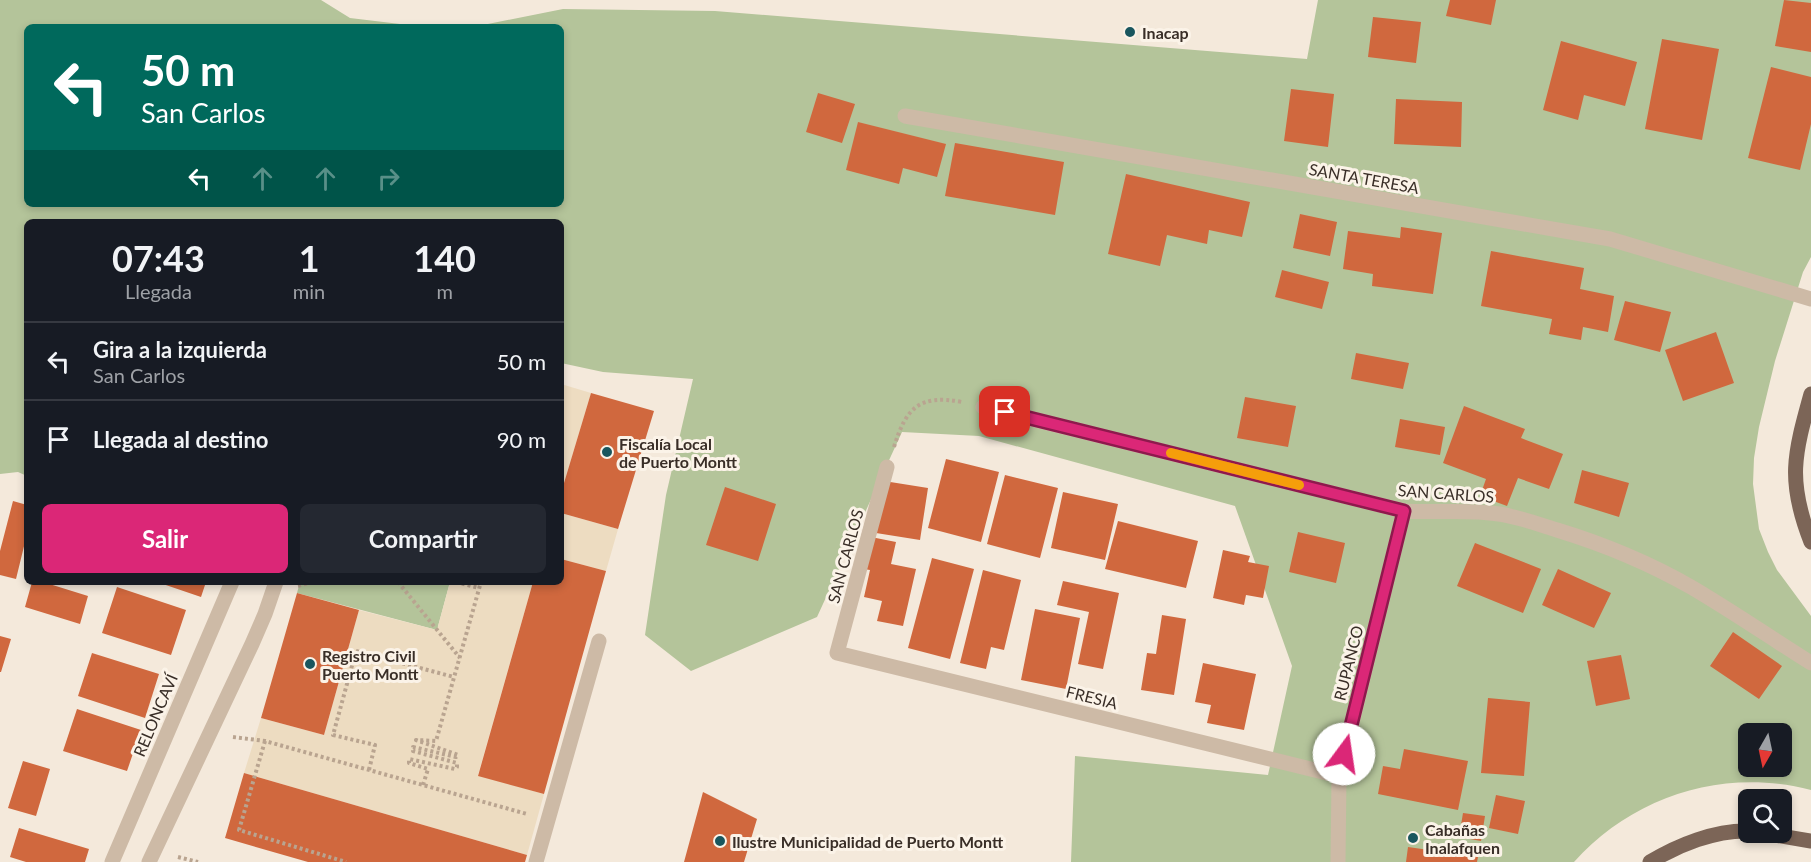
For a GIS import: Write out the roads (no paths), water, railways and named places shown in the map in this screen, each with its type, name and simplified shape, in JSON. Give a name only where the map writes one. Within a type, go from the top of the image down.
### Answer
[{"type":"main road","points":[[1811,394],[1798,440],[1794,468],[1796,495],[1802,520],[1811,542]]},
{"type":"main road","points":[[1650,862],[1664,853],[1690,843],[1738,832]]},
{"type":"main road","points":[[1792,838],[1811,842]]},
{"type":"street","name":"SANTA TERESA","points":[[905,116],[1610,239],[1811,299]]},
{"type":"street","name":"SAN CARLOS","points":[[983,406],[1404,511],[1451,510],[1500,514],[1581,538],[1643,563],[1691,587],[1811,663]]},
{"type":"street","name":"SAN CARLOS","points":[[837,653],[887,467]]},
{"type":"street","name":"RUPANCO","points":[[1338,862],[1339,776],[1404,511]]},
{"type":"street","name":"RELONCAVÍ","points":[[112,862],[231,585]]},
{"type":"street","points":[[148,862],[252,644],[275,585]]},
{"type":"street","points":[[536,862],[599,641]]},
{"type":"street","name":"FRESIA","points":[[837,653],[1339,776]]},
{"type":"place","name":"Inacap","points":[[1130,32]]},
{"type":"place","name":"Fiscalía Local de Puerto Montt","points":[[607,452]]},
{"type":"place","name":"Registro Civil Puerto Montt","points":[[310,664]]},
{"type":"place","name":"Cabañas Inalafquen","points":[[1413,838]]},
{"type":"place","name":"Ilustre Municipalidad de Puerto Montt","points":[[720,841]]}]
